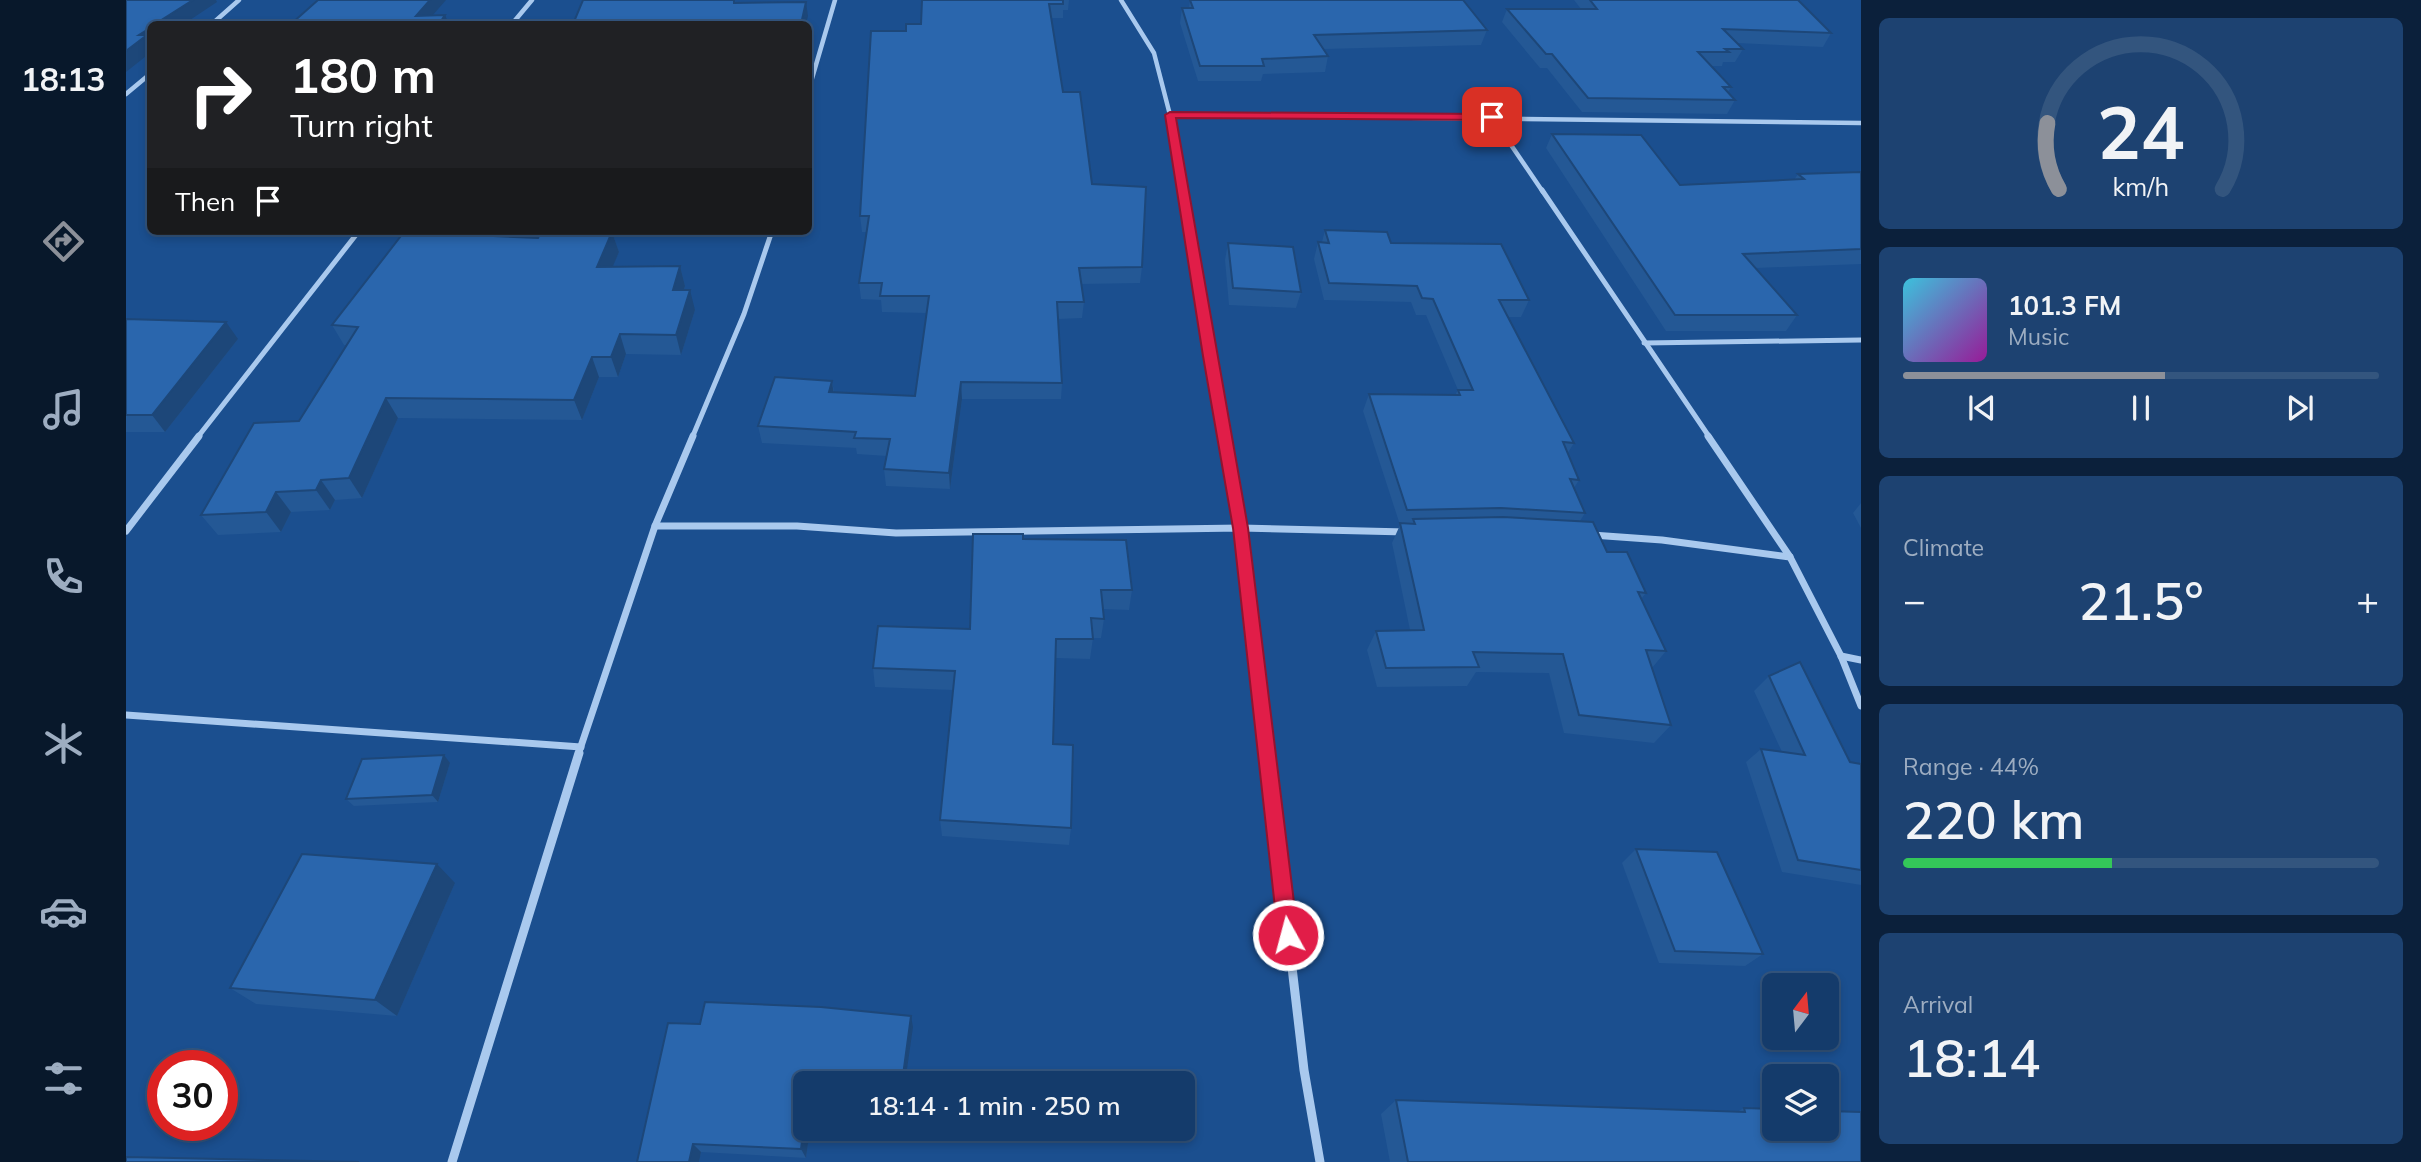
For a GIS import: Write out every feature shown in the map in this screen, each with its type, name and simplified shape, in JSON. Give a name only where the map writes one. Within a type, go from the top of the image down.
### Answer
[{"type":"street","points":[[215,21],[239,0]]},
{"type":"street","points":[[514,21],[532,0]]},
{"type":"street","points":[[812,78],[835,0]]},
{"type":"street","points":[[1121,0],[1154,53],[1170,115],[1209,356],[1241,528],[1304,1070],[1320,1162]]},
{"type":"street","points":[[126,94],[147,76]]},
{"type":"street","points":[[1170,115],[1861,123]]},
{"type":"street","points":[[1492,117],[1790,557],[1841,656],[1861,706]]},
{"type":"street","points":[[126,531],[356,235]]},
{"type":"street","points":[[452,1162],[581,747],[655,526],[744,314],[771,235]]},
{"type":"street","points":[[1644,343],[1861,340]]},
{"type":"street","points":[[655,526],[797,526],[934,533],[1241,528],[1421,533]]},
{"type":"street","points":[[1577,534],[1662,540],[1790,557]]},
{"type":"street","points":[[1841,656],[1861,660]]},
{"type":"street","points":[[126,715],[581,747]]},
{"type":"building","points":[[126,0],[193,0],[160,21],[147,21],[147,30],[139,35],[147,35],[126,51]]},
{"type":"building","points":[[318,0],[430,0],[416,16],[445,15],[441,21],[294,21]]},
{"type":"building","points":[[583,0],[806,2],[802,21],[574,21]]},
{"type":"building","points":[[922,0],[1063,0],[1063,4],[1049,4],[1063,92],[1080,92],[1092,184],[1146,187],[1142,267],[1079,268],[1084,302],[1057,302],[1062,383],[961,382],[949,473],[884,469],[890,439],[854,438],[856,432],[758,426],[775,377],[832,381],[829,392],[915,396],[929,296],[880,296],[882,283],[859,283],[869,216],[860,216],[871,31],[906,31],[906,24],[921,24]]},
{"type":"building","points":[[1190,0],[1463,0],[1487,30],[1314,35],[1328,56],[1262,59],[1264,66],[1200,66],[1182,8],[1193,8]]},
{"type":"building","points":[[1590,0],[1798,0],[1831,33],[1723,29],[1743,49],[1698,52],[1731,87],[1723,87],[1735,100],[1588,98],[1552,54],[1546,54],[1507,9],[1597,9]]},
{"type":"building","points":[[1552,134],[1641,135],[1680,185],[1804,179],[1798,174],[1861,172],[1861,249],[1743,254],[1797,315],[1675,315]]},
{"type":"building","points":[[1325,230],[1387,232],[1391,243],[1501,244],[1529,300],[1499,300],[1574,443],[1563,442],[1579,480],[1570,479],[1585,513],[1501,508],[1407,510],[1369,394],[1460,395],[1458,390],[1473,390],[1433,299],[1422,298],[1417,286],[1329,283],[1318,242],[1329,243]]},
{"type":"building","points":[[402,235],[538,238],[539,235],[611,235],[597,267],[680,266],[673,290],[690,290],[676,335],[620,334],[611,357],[592,357],[574,400],[386,398],[349,478],[321,480],[316,490],[276,492],[266,512],[201,515],[254,423],[299,421],[358,327],[332,325]]},
{"type":"building","points":[[1228,243],[1293,247],[1301,292],[1233,288]]},
{"type":"building","points":[[126,319],[226,322],[152,415],[126,415]]},
{"type":"building","points":[[1503,517],[1593,522],[1607,552],[1627,552],[1646,593],[1638,592],[1666,651],[1646,650],[1671,725],[1579,715],[1563,654],[1473,652],[1479,667],[1386,668],[1376,631],[1424,630],[1400,523],[1415,524],[1413,519]]},
{"type":"building","points":[[973,534],[1023,534],[1023,539],[1126,540],[1132,590],[1101,590],[1104,619],[1091,618],[1093,639],[1056,639],[1053,744],[1073,745],[1071,828],[940,820],[955,671],[873,668],[878,626],[970,629]]},
{"type":"building","points":[[1800,662],[1850,762],[1861,764],[1861,870],[1798,860],[1761,749],[1805,755],[1769,676]]},
{"type":"building","points":[[444,755],[432,795],[346,799],[362,759]]},
{"type":"building","points":[[1636,849],[1717,852],[1763,954],[1675,951]]},
{"type":"building","points":[[302,854],[437,864],[375,1000],[230,988]]},
{"type":"building","points":[[705,1002],[821,1007],[911,1016],[904,1071],[793,1071],[793,1141],[802,1141],[801,1149],[693,1144],[689,1162],[637,1162],[668,1023],[700,1024]]},
{"type":"building","points":[[1396,1100],[1745,1112],[1744,1108],[1762,1109],[1762,1141],[1839,1141],[1839,1111],[1861,1112],[1861,1162],[1408,1162]]},
{"type":"building","points":[[126,1157],[359,1162],[126,1162]]},
{"type":"route","points":[[1288,935],[1241,528],[1209,356],[1170,115],[1492,117]]}]
